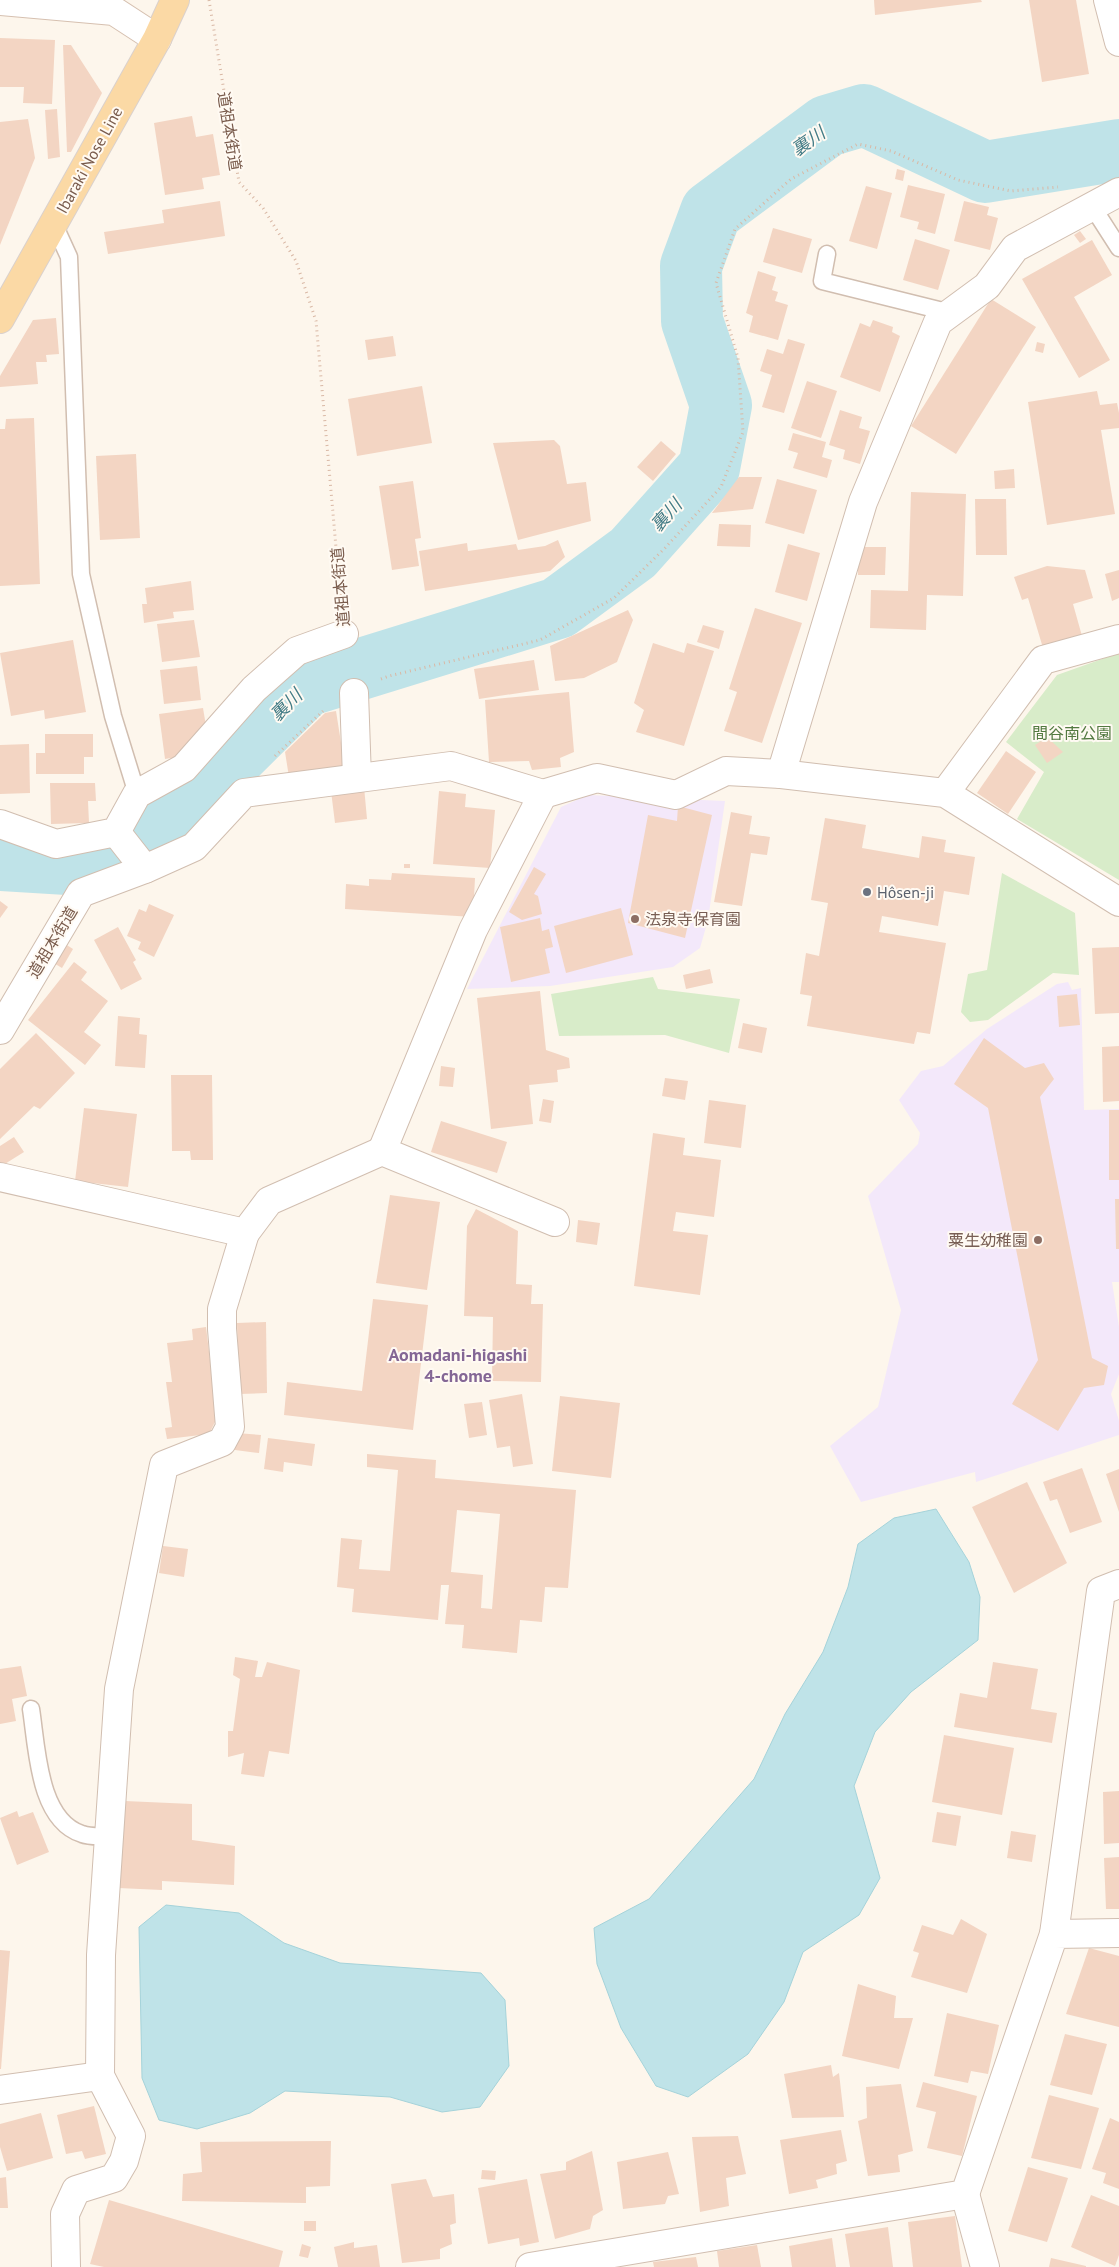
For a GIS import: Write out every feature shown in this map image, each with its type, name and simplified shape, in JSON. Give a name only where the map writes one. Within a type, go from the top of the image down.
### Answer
[{"type":"main road","name":"Ibaraki Nose Line","points":[[0,318],[157,39],[175,0]]},
{"type":"street","points":[[1108,0],[1119,42]]},
{"type":"street","points":[[0,1],[114,11],[157,39]]},
{"type":"street","points":[[782,774],[863,502],[938,322],[986,286],[1015,248],[1119,192]]},
{"type":"street","points":[[0,824],[56,844],[116,832],[137,794],[184,768],[254,689],[297,651],[344,634]]},
{"type":"street","points":[[945,793],[1043,660],[1119,639]]},
{"type":"street","points":[[354,693],[357,778]]},
{"type":"street","points":[[244,793],[451,766],[542,794],[597,778],[676,795],[726,771],[782,774],[945,793],[1119,902]]},
{"type":"street","name":"道祖本街道","points":[[0,1030],[81,893],[145,869],[194,847],[244,793]]},
{"type":"street","points":[[87,2267],[66,2257],[65,2214],[76,2190],[114,2178],[124,2161],[132,2136],[100,2076],[101,1955],[119,1689],[164,1465],[222,1442],[230,1427],[222,1309],[245,1233],[269,1201],[382,1151],[473,930],[542,794]]},
{"type":"street","points":[[116,832],[145,869]]},
{"type":"street","points":[[382,1151],[555,1222]]},
{"type":"street","points":[[0,1177],[245,1233]]},
{"type":"street","points":[[985,2267],[965,2194],[1054,1934],[1102,1591],[1119,1584]]},
{"type":"street","points":[[1054,1934],[1119,1932]]},
{"type":"street","points":[[0,2090],[100,2076]]},
{"type":"street","points":[[530,2267],[965,2194]]},
{"type":"lane","points":[[1092,206],[1119,248]]},
{"type":"lane","points":[[53,222],[70,257],[81,574],[113,716],[137,794]]},
{"type":"lane","points":[[827,254],[822,281],[952,313]]},
{"type":"lane","points":[[31,1709],[44,1787],[60,1821],[82,1834],[109,1837]]},
{"type":"path","name":"道祖本街道","points":[[209,0],[239,182],[263,208],[296,261],[316,321],[344,634]]},
{"type":"path","points":[[244,793],[281,748],[326,708],[354,693],[389,676],[540,640],[614,598],[665,548],[721,487],[743,432],[738,358],[716,283],[735,229],[791,179],[858,144],[891,152],[958,180],[1011,191],[1067,186]]},
{"type":"shaded area","points":[[588,795],[725,801],[708,920],[700,948],[673,967],[550,986],[467,989],[561,807]]},
{"type":"shaded area","points":[[1068,982],[1072,990],[1081,988],[1084,1110],[1119,1109],[1119,1282],[1112,1282],[1119,1327],[1119,1374],[1111,1394],[1119,1421],[1119,1435],[976,1482],[975,1472],[861,1502],[830,1446],[878,1407],[901,1310],[868,1196],[918,1144],[920,1133],[899,1100],[921,1071],[943,1066],[987,1029],[1057,984]]},
{"type":"green space","name":"間谷南公園","points":[[1119,653],[1119,880],[1017,819],[1044,772],[1006,742],[1057,675]]},
{"type":"green space","points":[[1002,873],[1075,913],[1079,975],[1053,973],[988,1020],[970,1022],[961,1012],[968,974],[987,970]]},
{"type":"green space","points":[[653,977],[658,989],[740,999],[729,1053],[665,1035],[559,1036],[551,994]]},
{"type":"water","points":[[936,1509],[969,1562],[980,1597],[978,1640],[911,1692],[875,1732],[854,1786],[880,1878],[859,1915],[803,1952],[784,2002],[748,2054],[688,2097],[656,2086],[621,2028],[597,1964],[594,1928],[649,1899],[754,1779],[785,1714],[823,1652],[848,1587],[858,1544],[894,1518]]},
{"type":"water","points":[[166,1905],[239,1913],[284,1943],[340,1963],[481,1973],[505,2000],[509,2066],[480,2107],[442,2112],[390,2097],[285,2091],[250,2113],[197,2129],[159,2120],[142,2078],[139,1927]]},
{"type":"building","points":[[874,0],[981,0],[982,2],[875,15]]},
{"type":"building","points":[[1029,0],[1076,0],[1089,74],[1042,82]]},
{"type":"building","points":[[0,38],[55,40],[52,104],[23,103],[24,87],[0,87]]},
{"type":"building","points":[[63,45],[71,45],[102,93],[71,152],[67,152]]},
{"type":"building","points":[[57,109],[60,157],[48,159],[45,110]]},
{"type":"building","points":[[192,116],[196,137],[213,134],[220,175],[202,178],[204,189],[165,195],[154,123]]},
{"type":"building","points":[[28,119],[35,158],[0,245],[0,122]]},
{"type":"building","points":[[897,169],[905,171],[903,181],[895,179]]},
{"type":"building","points":[[908,185],[945,194],[935,234],[917,229],[919,222],[900,217]]},
{"type":"building","points":[[866,186],[892,193],[877,249],[849,241]]},
{"type":"building","points":[[220,201],[225,236],[108,254],[104,232],[164,223],[162,210]]},
{"type":"building","points":[[964,201],[989,207],[987,215],[998,218],[990,250],[954,241]]},
{"type":"building","points":[[773,228],[812,239],[802,273],[763,262]]},
{"type":"building","points":[[1080,231],[1086,239],[1080,243],[1074,235]]},
{"type":"building","points":[[915,239],[950,250],[938,290],[903,280]]},
{"type":"building","points":[[1092,240],[1112,275],[1074,297],[1110,360],[1079,378],[1022,279]]},
{"type":"building","points":[[758,271],[776,277],[772,290],[778,292],[775,301],[788,305],[778,340],[749,332],[753,316],[746,313]]},
{"type":"building","points":[[991,299],[1036,327],[956,454],[911,426]]},
{"type":"building","points":[[56,318],[59,354],[46,355],[47,362],[36,362],[38,384],[0,387],[0,376],[33,320]]},
{"type":"building","points":[[873,320],[893,327],[892,332],[900,336],[880,392],[840,377],[860,323],[870,327]]},
{"type":"building","points":[[393,336],[396,356],[368,360],[365,340]]},
{"type":"building","points":[[788,339],[805,344],[784,413],[762,407],[772,375],[760,371],[767,349],[783,354]]},
{"type":"building","points":[[1037,342],[1045,344],[1043,353],[1035,351]]},
{"type":"building","points":[[807,381],[837,391],[821,438],[791,428]]},
{"type":"building","points":[[422,386],[432,443],[357,456],[348,399]]},
{"type":"building","points":[[1097,391],[1100,405],[1117,403],[1119,413],[1119,428],[1101,430],[1115,514],[1047,525],[1028,402]]},
{"type":"building","points":[[840,410],[862,417],[859,428],[870,431],[860,464],[843,459],[845,450],[829,445]]},
{"type":"building","points":[[34,418],[40,584],[0,586],[0,429],[5,429],[6,419]]},
{"type":"building","points":[[793,433],[826,442],[822,457],[832,460],[827,478],[793,468],[798,453],[788,450]]},
{"type":"building","points":[[554,440],[560,446],[567,484],[586,482],[591,521],[518,540],[493,443]]},
{"type":"building","points":[[661,441],[676,454],[653,481],[637,467]]},
{"type":"building","points":[[136,454],[140,538],[100,540],[96,456]]},
{"type":"building","points":[[1014,469],[1015,488],[995,489],[994,471]]},
{"type":"building","points":[[739,477],[762,477],[753,509],[712,513]]},
{"type":"building","points":[[777,479],[817,490],[804,534],[765,523]]},
{"type":"building","points":[[413,481],[421,538],[415,539],[419,566],[392,570],[379,486]]},
{"type":"building","points":[[911,492],[966,494],[963,596],[927,595],[926,630],[870,628],[871,590],[908,591]]},
{"type":"building","points":[[975,499],[1006,499],[1007,555],[976,555]]},
{"type":"building","points":[[719,524],[751,525],[750,547],[717,546]]},
{"type":"building","points":[[558,540],[565,557],[550,571],[425,591],[419,551],[467,543],[468,551],[516,544],[518,550],[545,546]]},
{"type":"building","points":[[788,544],[820,553],[807,601],[775,592]]},
{"type":"building","points":[[858,547],[886,547],[885,575],[858,575]]},
{"type":"building","points":[[1047,566],[1085,570],[1093,598],[1073,604],[1082,636],[1043,648],[1028,598],[1022,600],[1014,577]]},
{"type":"building","points":[[1119,570],[1119,598],[1112,601],[1105,574]]},
{"type":"building","points":[[191,581],[194,610],[173,612],[174,618],[144,623],[142,604],[147,604],[145,588]]},
{"type":"building","points":[[755,608],[802,623],[762,743],[724,731],[737,692],[729,689]]},
{"type":"building","points":[[628,610],[633,620],[617,662],[584,678],[555,681],[550,646]]},
{"type":"building","points":[[194,620],[200,657],[162,662],[157,624]]},
{"type":"building","points":[[703,625],[724,631],[719,649],[697,642]]},
{"type":"building","points":[[73,640],[86,712],[45,719],[44,710],[11,716],[0,653]]},
{"type":"building","points":[[653,643],[684,653],[687,643],[714,651],[684,746],[636,732],[644,710],[634,703]]},
{"type":"building","points":[[534,660],[539,690],[479,699],[474,669]]},
{"type":"building","points":[[197,666],[201,700],[164,704],[160,670]]},
{"type":"building","points":[[569,692],[574,752],[560,758],[561,767],[532,770],[529,761],[489,762],[485,700]]},
{"type":"building","points":[[203,708],[206,726],[183,756],[165,759],[159,714]]},
{"type":"building","points":[[336,711],[345,768],[289,777],[285,752],[325,713]]},
{"type":"building","points":[[45,734],[93,734],[93,757],[84,757],[84,774],[36,774],[36,753],[45,753]]},
{"type":"building","points":[[1047,737],[1063,752],[1047,763],[1035,745]]},
{"type":"building","points":[[29,744],[30,793],[0,794],[0,745]]},
{"type":"building","points":[[1006,751],[1036,772],[1008,814],[977,793]]},
{"type":"building","points":[[50,783],[95,783],[96,801],[88,801],[89,823],[51,824]]},
{"type":"building","points":[[364,787],[367,819],[335,823],[331,791]]},
{"type":"building","points":[[439,791],[466,794],[465,807],[495,810],[490,868],[433,864]]},
{"type":"building","points":[[678,806],[712,815],[685,938],[628,923],[648,815],[677,821]]},
{"type":"building","points":[[731,812],[752,816],[749,834],[770,837],[767,855],[751,853],[742,906],[714,902]]},
{"type":"building","points":[[825,818],[866,825],[862,848],[919,858],[922,836],[946,840],[944,852],[975,857],[969,895],[944,891],[938,926],[882,916],[879,932],[946,943],[930,1034],[917,1032],[914,1044],[807,1026],[812,996],[800,994],[806,953],[819,956],[828,903],[811,900]]},
{"type":"building","points":[[404,864],[410,864],[410,868],[404,868]]},
{"type":"building","points":[[534,867],[546,874],[534,894],[538,896],[542,914],[522,920],[509,912]]},
{"type":"building","points":[[392,873],[475,878],[473,917],[345,909],[346,884],[369,886],[369,879],[391,880]]},
{"type":"building","points":[[0,901],[8,907],[0,918]]},
{"type":"building","points":[[149,904],[174,915],[154,957],[138,949],[141,942],[127,936],[139,909],[146,912]]},
{"type":"building","points":[[621,908],[633,955],[566,973],[554,926]]},
{"type":"building","points":[[540,918],[542,931],[549,929],[553,947],[545,949],[550,973],[511,982],[500,927]]},
{"type":"building","points":[[118,927],[136,960],[133,962],[142,979],[121,990],[94,940]]},
{"type":"building","points":[[59,940],[73,949],[62,968],[47,959]]},
{"type":"building","points":[[1119,947],[1119,1013],[1095,1014],[1092,948]]},
{"type":"building","points":[[74,962],[87,972],[81,980],[108,1001],[84,1032],[101,1045],[85,1065],[28,1020]]},
{"type":"building","points":[[710,969],[713,983],[686,989],[683,975]]},
{"type":"building","points":[[540,991],[546,1050],[569,1058],[570,1068],[557,1070],[558,1082],[529,1085],[533,1124],[491,1129],[477,998]]},
{"type":"building","points":[[1077,994],[1080,1025],[1059,1027],[1057,996]]},
{"type":"building","points":[[118,1016],[140,1018],[139,1034],[147,1035],[145,1068],[115,1066]]},
{"type":"building","points":[[743,1023],[767,1028],[762,1053],[738,1048]]},
{"type":"building","points":[[36,1033],[75,1073],[40,1109],[34,1106],[0,1139],[0,1069]]},
{"type":"building","points":[[984,1038],[1025,1068],[1044,1063],[1054,1079],[1040,1097],[1092,1358],[1108,1366],[1104,1385],[1084,1388],[1058,1431],[1012,1404],[1038,1360],[988,1108],[954,1084]]},
{"type":"building","points":[[1119,1046],[1119,1101],[1103,1102],[1102,1047]]},
{"type":"building","points":[[441,1066],[455,1068],[453,1087],[439,1086]]},
{"type":"building","points":[[171,1075],[212,1075],[213,1160],[191,1160],[190,1151],[172,1151]]},
{"type":"building","points":[[665,1078],[688,1081],[685,1100],[662,1096]]},
{"type":"building","points":[[543,1099],[554,1101],[551,1123],[539,1121]]},
{"type":"building","points":[[709,1100],[746,1105],[741,1148],[704,1143]]},
{"type":"building","points":[[84,1108],[137,1114],[128,1187],[75,1181]]},
{"type":"building","points":[[1109,1110],[1119,1110],[1119,1180],[1109,1180]]},
{"type":"building","points":[[441,1121],[507,1142],[497,1173],[431,1152]]},
{"type":"building","points":[[653,1133],[685,1138],[683,1155],[721,1160],[714,1217],[676,1212],[673,1231],[708,1235],[700,1295],[634,1286]]},
{"type":"building","points":[[14,1137],[24,1152],[0,1167],[0,1146]]},
{"type":"building","points":[[390,1195],[440,1202],[427,1290],[376,1283]]},
{"type":"building","points":[[1115,1199],[1119,1199],[1119,1249],[1116,1249]]},
{"type":"building","points":[[476,1209],[518,1231],[516,1284],[532,1285],[531,1304],[543,1304],[541,1382],[492,1381],[493,1317],[464,1316],[467,1226]]},
{"type":"building","points":[[578,1220],[600,1223],[597,1245],[576,1242]]},
{"type":"building","points":[[373,1299],[428,1305],[413,1430],[284,1415],[287,1382],[362,1391]]},
{"type":"building","points":[[266,1322],[267,1393],[239,1394],[237,1323]]},
{"type":"building","points":[[206,1327],[217,1418],[209,1434],[167,1439],[165,1428],[172,1427],[166,1382],[172,1382],[167,1343],[193,1340],[192,1329]]},
{"type":"building","points":[[522,1394],[533,1464],[513,1467],[510,1446],[497,1448],[489,1400]]},
{"type":"building","points":[[560,1396],[620,1403],[611,1478],[552,1471]]},
{"type":"building","points":[[482,1402],[487,1435],[469,1438],[464,1404]]},
{"type":"building","points":[[236,1433],[261,1435],[259,1453],[235,1450]]},
{"type":"building","points":[[268,1438],[315,1444],[312,1466],[284,1462],[283,1472],[264,1469]]},
{"type":"building","points":[[367,1454],[436,1460],[435,1478],[576,1490],[568,1588],[545,1587],[542,1622],[520,1620],[517,1653],[462,1648],[464,1625],[445,1624],[449,1585],[441,1585],[438,1620],[352,1612],[354,1589],[337,1587],[341,1538],[362,1540],[359,1569],[390,1571],[398,1470],[367,1467]],"holes":[[[457,1510],[500,1514],[492,1609],[481,1608],[483,1575],[451,1572]]]},
{"type":"building","points":[[1082,1468],[1102,1522],[1070,1533],[1057,1499],[1050,1501],[1043,1482]]},
{"type":"building","points":[[1119,1469],[1119,1512],[1106,1474]]},
{"type":"building","points":[[1027,1482],[1067,1563],[1014,1593],[972,1507]]},
{"type":"building","points":[[163,1546],[188,1549],[184,1577],[159,1573]]},
{"type":"building","points":[[235,1657],[258,1661],[255,1677],[262,1677],[267,1662],[300,1670],[289,1754],[269,1751],[264,1777],[241,1774],[244,1753],[228,1757],[228,1731],[233,1731],[240,1679],[233,1675]]},
{"type":"building","points":[[993,1662],[1038,1669],[1031,1709],[1057,1713],[1052,1743],[954,1727],[960,1693],[987,1698]]},
{"type":"building","points":[[21,1666],[27,1696],[12,1699],[16,1721],[0,1724],[0,1669]]},
{"type":"building","points":[[944,1735],[1014,1748],[1002,1815],[932,1802]]},
{"type":"building","points":[[1119,1791],[1119,1843],[1104,1844],[1103,1792]]},
{"type":"building","points":[[125,1801],[192,1804],[192,1840],[235,1846],[234,1885],[162,1881],[162,1890],[118,1888]]},
{"type":"building","points":[[17,1811],[19,1817],[33,1812],[49,1852],[17,1865],[0,1818]]},
{"type":"building","points":[[937,1812],[961,1816],[956,1846],[932,1842]]},
{"type":"building","points":[[1011,1831],[1036,1835],[1032,1862],[1007,1858]]},
{"type":"building","points":[[1119,1857],[1119,1909],[1106,1909],[1104,1858]]},
{"type":"building","points":[[961,1919],[987,1934],[967,1993],[911,1977],[919,1953],[913,1951],[922,1925],[953,1935]]},
{"type":"building","points":[[1089,1948],[1119,1956],[1119,2027],[1066,2014]]},
{"type":"building","points":[[0,1950],[10,1951],[1,2069],[0,2069]]},
{"type":"building","points":[[858,1984],[896,1996],[894,2018],[913,2018],[899,2069],[842,2056]]},
{"type":"building","points":[[947,2013],[999,2025],[988,2074],[971,2071],[968,2083],[934,2076]]},
{"type":"building","points":[[1065,2034],[1107,2044],[1092,2095],[1050,2085]]},
{"type":"building","points":[[831,2065],[833,2077],[839,2073],[844,2117],[792,2118],[784,2074]]},
{"type":"building","points":[[923,2082],[977,2096],[962,2156],[927,2148],[936,2112],[916,2107]]},
{"type":"building","points":[[901,2084],[913,2151],[898,2155],[900,2172],[868,2176],[858,2121],[867,2118],[866,2087]]},
{"type":"building","points":[[1049,2095],[1099,2108],[1081,2169],[1031,2158]]},
{"type":"building","points":[[94,2106],[106,2154],[85,2159],[82,2151],[66,2154],[57,2115]]},
{"type":"building","points":[[41,2113],[53,2158],[7,2171],[0,2147],[0,2124]]},
{"type":"building","points":[[1110,2118],[1119,2122],[1119,2189],[1103,2183],[1106,2173],[1092,2169]]},
{"type":"building","points":[[841,2130],[847,2161],[836,2164],[837,2174],[816,2180],[818,2188],[789,2194],[780,2140]]},
{"type":"building","points":[[738,2136],[746,2174],[726,2178],[729,2206],[700,2212],[692,2137]]},
{"type":"building","points":[[331,2141],[330,2186],[306,2187],[306,2203],[182,2201],[183,2174],[202,2172],[200,2142]]},
{"type":"building","points":[[592,2151],[603,2210],[593,2216],[590,2229],[555,2239],[540,2174],[566,2170],[566,2162]]},
{"type":"building","points":[[668,2152],[679,2194],[668,2196],[665,2204],[623,2209],[617,2162]]},
{"type":"building","points":[[1028,2167],[1068,2178],[1047,2242],[1008,2231]]},
{"type":"building","points":[[482,2170],[496,2171],[495,2180],[481,2179]]},
{"type":"building","points":[[6,2177],[8,2208],[0,2208],[0,2178]]},
{"type":"building","points":[[426,2179],[433,2197],[454,2194],[456,2223],[450,2225],[452,2244],[440,2249],[440,2259],[402,2263],[391,2184]]},
{"type":"building","points":[[527,2179],[539,2242],[520,2246],[519,2238],[488,2244],[478,2188]]},
{"type":"building","points":[[1091,2195],[1119,2206],[1119,2255],[1115,2266],[1071,2247]]},
{"type":"building","points":[[109,2200],[283,2251],[279,2267],[104,2267],[90,2264]]},
{"type":"building","points":[[955,2216],[962,2267],[913,2267],[908,2222]]},
{"type":"building","points":[[304,2221],[316,2221],[316,2231],[304,2231]]},
{"type":"building","points":[[888,2227],[893,2267],[850,2267],[845,2234]]},
{"type":"building","points":[[832,2238],[836,2267],[792,2267],[789,2246]]},
{"type":"building","points":[[354,2242],[354,2248],[377,2245],[380,2267],[338,2267],[334,2247]]},
{"type":"building","points":[[302,2244],[311,2247],[308,2258],[299,2256]]},
{"type":"building","points":[[757,2245],[761,2267],[719,2267],[717,2251]]},
{"type":"building","points":[[696,2257],[698,2267],[654,2267],[653,2262]]},
{"type":"building","points":[[1051,2258],[1086,2266],[1086,2267],[1049,2267]]},
{"type":"waterway","name":"裏川","points":[[0,860],[84,865],[146,844],[306,686],[558,608],[633,553],[709,468],[721,405],[692,321],[691,266],[711,212],[827,126],[864,115],[985,172],[1119,150]]},
{"type":"place","name":"Hôsen-ji","points":[[867,892]]},
{"type":"place","name":"法泉寺保育園","points":[[635,919]]},
{"type":"place","name":"粟生幼稚園","points":[[1038,1240]]},
{"type":"district","name":"Aomadani-higashi 4-chome","points":[[458,1364]]}]
